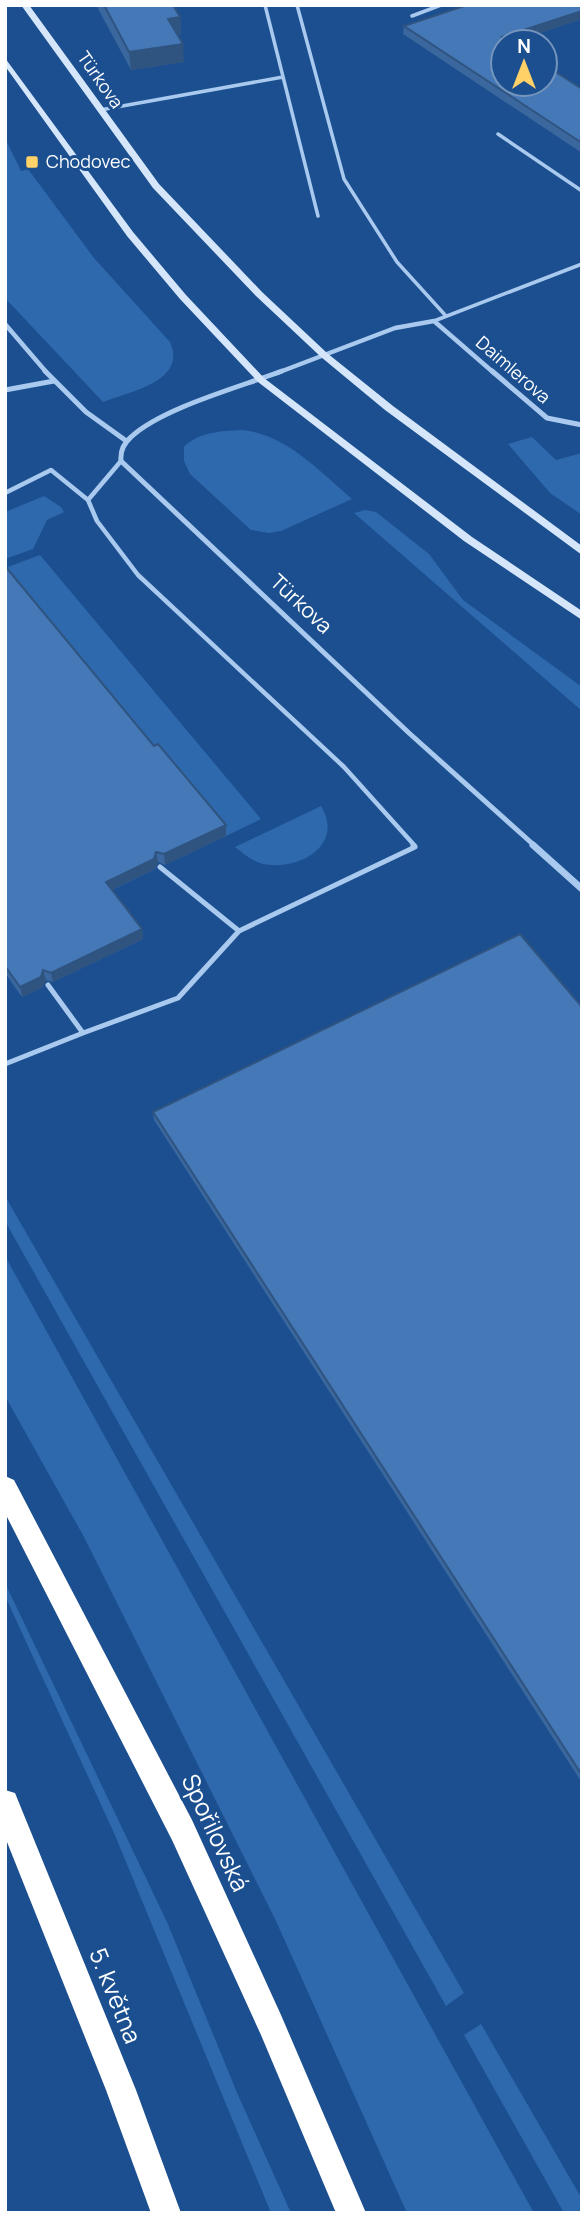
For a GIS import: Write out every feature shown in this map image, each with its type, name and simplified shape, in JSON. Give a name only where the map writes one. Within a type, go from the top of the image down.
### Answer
[{"type":"highway","name":"Spořilovská","points":[[5,1488],[182,1830],[266,2014],[351,2213]]},
{"type":"highway","name":"5. května","points":[[5,1803],[121,2090],[166,2213]]},
{"type":"main road","name":"Türkova","points":[[25,5],[156,186],[259,294],[324,355],[423,434],[582,552]]},
{"type":"main road","points":[[5,60],[131,234],[183,297],[261,380],[468,539],[582,616]]},
{"type":"street","points":[[121,461],[119,450],[125,440],[151,423],[179,410],[395,328],[434,321]]},
{"type":"street","name":"Daimlerova","points":[[434,321],[547,418],[582,425]]},
{"type":"street","points":[[5,324],[54,381],[86,412],[125,440]]},
{"type":"street","points":[[5,390],[54,381]]},
{"type":"street","name":"Türkova","points":[[121,461],[409,733],[582,889]]},
{"type":"lane","points":[[265,5],[318,216]]},
{"type":"lane","points":[[297,5],[344,179],[397,262],[446,316]]},
{"type":"lane","points":[[412,16],[441,5]]},
{"type":"lane","points":[[99,110],[282,76]]},
{"type":"lane","points":[[498,134],[582,191]]},
{"type":"lane","points":[[434,321],[582,264]]},
{"type":"lane","points":[[88,500],[121,461]]},
{"type":"lane","points":[[5,493],[51,470],[88,500],[97,521],[138,575],[344,767],[415,847],[239,931],[178,998],[5,1064]]},
{"type":"lane","points":[[160,867],[239,931]]},
{"type":"lane","points":[[48,985],[83,1033]]},
{"type":"shaded area","points":[[5,138],[21,171],[28,169],[94,258],[170,342],[173,355],[171,366],[153,383],[103,402],[5,298]]},
{"type":"shaded area","points":[[242,430],[258,433],[288,447],[315,466],[352,499],[281,531],[269,533],[251,530],[190,474],[184,461],[184,447],[196,438],[211,433]]},
{"type":"shaded area","points":[[532,437],[556,460],[582,453],[582,515],[550,493],[508,444]]},
{"type":"shaded area","points":[[44,496],[64,512],[47,520],[33,549],[5,559],[5,512]]},
{"type":"shaded area","points":[[365,510],[376,512],[429,554],[463,600],[582,687],[582,711],[354,513]]},
{"type":"shaded area","points":[[40,555],[261,819],[226,836],[5,568]]},
{"type":"shaded area","points":[[321,806],[327,820],[327,832],[323,843],[304,859],[277,865],[263,864],[235,847]]},
{"type":"shaded area","points":[[5,1196],[464,1993],[446,2006],[5,1221]]},
{"type":"shaded area","points":[[5,1256],[534,2213],[407,2213],[276,1921],[84,1537],[5,1396]]},
{"type":"shaded area","points":[[5,1583],[167,1922],[238,2095],[291,2213],[271,2213],[114,1833],[5,1596]]},
{"type":"shaded area","points":[[481,2024],[582,2199],[582,2213],[564,2213],[464,2035]]},
{"type":"building","points":[[104,5],[173,5],[180,17],[168,19],[183,44],[129,52]]},
{"type":"building","points":[[467,5],[582,5],[582,11],[530,28],[489,28],[489,82],[404,26]]},
{"type":"building","points":[[559,74],[582,89],[582,143],[514,98],[559,98]]},
{"type":"building","points":[[5,566],[154,746],[158,744],[226,825],[164,854],[156,852],[154,859],[106,882],[142,929],[51,973],[43,970],[41,977],[20,987],[5,966]]},
{"type":"building","points":[[520,934],[582,1007],[582,1775],[153,1112]]},
{"type":"place","name":"Chodovec","points":[[32,162]]}]
